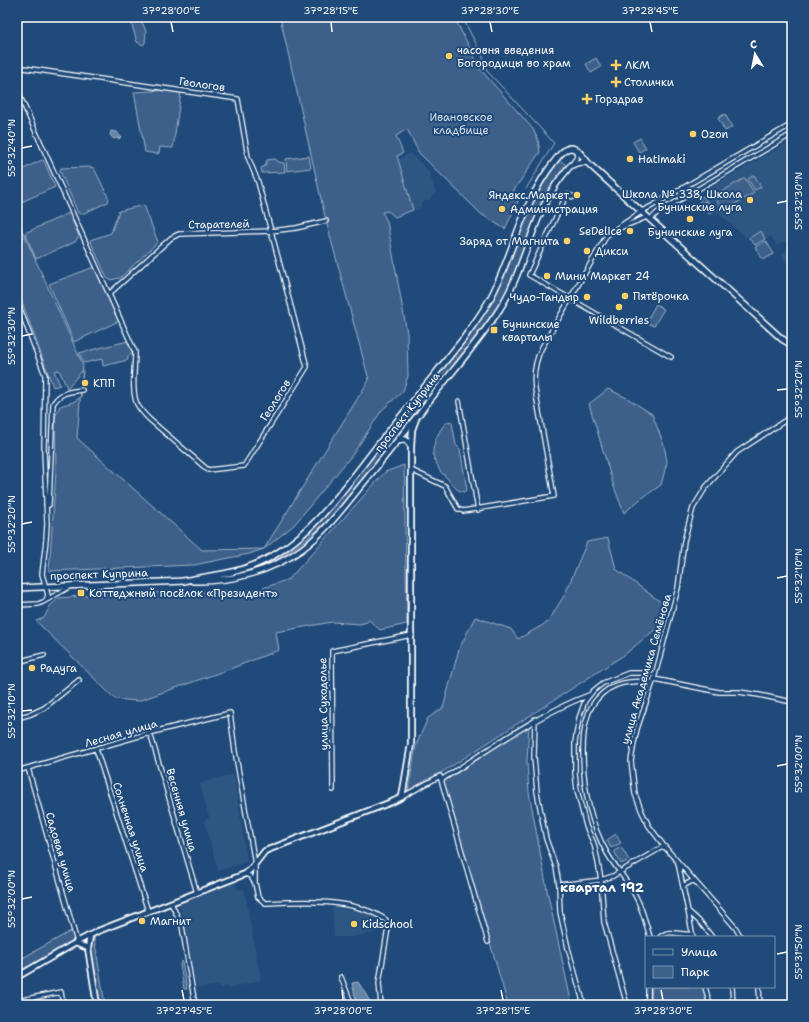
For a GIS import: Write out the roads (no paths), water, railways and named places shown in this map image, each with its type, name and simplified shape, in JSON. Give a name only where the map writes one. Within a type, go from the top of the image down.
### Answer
[{"type":"main road","name":"проспект Куприна","points":[[182,581],[239,570],[258,563],[297,540],[328,507],[464,338],[479,317],[495,290],[535,190],[559,157],[568,149],[575,149]]},
{"type":"main road","points":[[575,149],[611,185],[782,339],[792,345]]},
{"type":"main road","points":[[571,165],[579,162],[587,162]]},
{"type":"main road","name":"проспект Куприна","points":[[17,588],[218,580],[240,577],[280,562],[302,549],[335,519],[474,345],[499,311],[516,276],[549,196],[571,165]]},
{"type":"street","name":"Геологов","points":[[17,66],[238,99],[248,157],[257,177],[270,232],[307,367],[244,466],[208,470],[149,419],[141,410],[137,403],[135,393],[136,352],[17,90]]},
{"type":"street","points":[[411,470],[445,486],[460,510],[466,512],[554,496],[535,389],[534,374],[536,364],[539,354],[607,235],[640,211],[652,206],[792,124]]},
{"type":"street","points":[[611,232],[649,218],[792,134]]},
{"type":"street","name":"проспект Куприна","points":[[571,165],[577,157],[575,149]]},
{"type":"street","points":[[574,197],[567,195],[529,274],[671,356]]},
{"type":"street","name":"Старателей","points":[[109,294],[171,238],[179,234],[270,232],[326,221]]},
{"type":"street","points":[[17,301],[45,375],[44,451],[46,540],[42,574],[48,595],[46,600]]},
{"type":"street","points":[[46,505],[49,505],[53,404],[56,398],[61,395],[82,390]]},
{"type":"street","points":[[459,401],[478,510]]},
{"type":"street","points":[[402,797],[411,744],[411,446],[412,430],[419,413]]},
{"type":"street","name":"улица Академика Семёнова","points":[[740,936],[735,927],[664,846],[649,826],[635,794],[631,761],[637,729],[653,684],[678,588],[684,541],[693,508],[706,487],[737,452],[792,416]]},
{"type":"street","points":[[396,443],[400,440],[406,440],[411,446]]},
{"type":"street","points":[[790,582],[792,576]]},
{"type":"street","points":[[17,605],[38,604],[73,585]]},
{"type":"street","name":"улица Суходолье","points":[[333,790],[332,651],[412,634]]},
{"type":"street","points":[[17,662],[44,655]]},
{"type":"street","points":[[627,1005],[604,922],[601,880],[594,844],[586,826],[577,790],[575,773],[575,742],[579,718],[585,701],[603,683],[629,673],[642,673],[719,692],[739,692],[792,702]]},
{"type":"street","points":[[17,718],[44,708],[79,680]]},
{"type":"street","points":[[650,936],[637,899],[607,853],[594,824],[584,788],[583,743],[587,719],[592,705],[599,696],[607,690],[630,681],[641,681],[653,684]]},
{"type":"street","points":[[442,780],[535,720],[566,703],[591,694]]},
{"type":"street","name":"Лесная улица","points":[[17,771],[150,733],[230,714],[255,864]]},
{"type":"street","points":[[535,720],[534,757],[537,792],[546,839],[556,867],[559,884],[560,912],[568,948],[584,1005]]},
{"type":"street","name":"Весенняя улица","points":[[150,733],[197,893]]},
{"type":"street","name":"Солнечная улица","points":[[96,749],[148,911]]},
{"type":"street","name":"Садовая улица","points":[[28,768],[76,942]]},
{"type":"street","points":[[17,977],[76,942],[148,911],[245,874],[265,851],[394,802],[440,776],[488,942]]},
{"type":"street","points":[[559,884],[601,880],[619,872],[664,846]]},
{"type":"street","points":[[661,936],[667,932],[673,932],[680,935],[692,935],[678,862]]},
{"type":"street","points":[[255,864],[255,882],[258,897],[265,903],[304,900],[331,902],[364,909],[386,920],[388,928],[379,983],[381,1005]]},
{"type":"street","points":[[245,874],[250,876],[255,882]]},
{"type":"street","points":[[683,886],[694,880]]},
{"type":"street","points":[[171,903],[182,926],[195,1005]]},
{"type":"street","points":[[688,911],[701,923],[711,936]]},
{"type":"street","points":[[90,936],[88,948],[97,1005]]},
{"type":"street","points":[[76,942],[88,948]]},
{"type":"street","points":[[342,977],[352,1005]]},
{"type":"street","points":[[644,1005],[648,999],[648,988]]},
{"type":"street","points":[[706,988],[710,1005]]},
{"type":"street","points":[[732,988],[733,1005]]},
{"type":"street","points":[[759,988],[760,1005]]},
{"type":"street","points":[[17,1001],[61,992],[63,1005]]},
{"type":"street","points":[[32,998],[34,1005]]},
{"type":"waterway","points":[[462,17],[483,57],[487,71],[554,143],[526,189]]},
{"type":"place","name":"часовня введения Богородицы во храм","points":[[449,56]]},
{"type":"place","name":"ЛКМ","points":[[616,65]]},
{"type":"place","name":"Столички","points":[[616,82]]},
{"type":"place","name":"Горздрав","points":[[587,99]]},
{"type":"place","name":"Ozon","points":[[693,134]]},
{"type":"place","name":"Hatimaki","points":[[630,159]]},
{"type":"place","name":"Яндекс.Маркет","points":[[577,195]]},
{"type":"place","name":"Школа № 338, Школа Бунинские луга","points":[[750,200]]},
{"type":"place","name":"Администрация","points":[[502,209]]},
{"type":"place","name":"Бунинские луга","points":[[690,219]]},
{"type":"place","name":"SeDelice","points":[[630,231]]},
{"type":"place","name":"Заряд от Магнита","points":[[567,241]]},
{"type":"place","name":"Дикси","points":[[587,251]]},
{"type":"place","name":"Мини Маркет 24","points":[[547,276]]},
{"type":"place","name":"Пятёрочка","points":[[625,296]]},
{"type":"place","name":"Чудо-Тандыр","points":[[587,297]]},
{"type":"place","name":"Wildberries","points":[[619,307]]},
{"type":"place","name":"Бунинские кварталы","points":[[494,330]]},
{"type":"place","name":"КПП","points":[[85,383]]},
{"type":"place","name":"Коттеджный посёлок «Президент»","points":[[81,593]]},
{"type":"place","name":"Радуга","points":[[32,668]]},
{"type":"place","name":"Магнит","points":[[142,921]]},
{"type":"place","name":"Kidschool","points":[[354,924]]},
{"type":"district","name":"квартал 192","points":[[602,887]]},
{"type":"park label","name":"Ивановское кладбище","points":[[461,123]]}]
